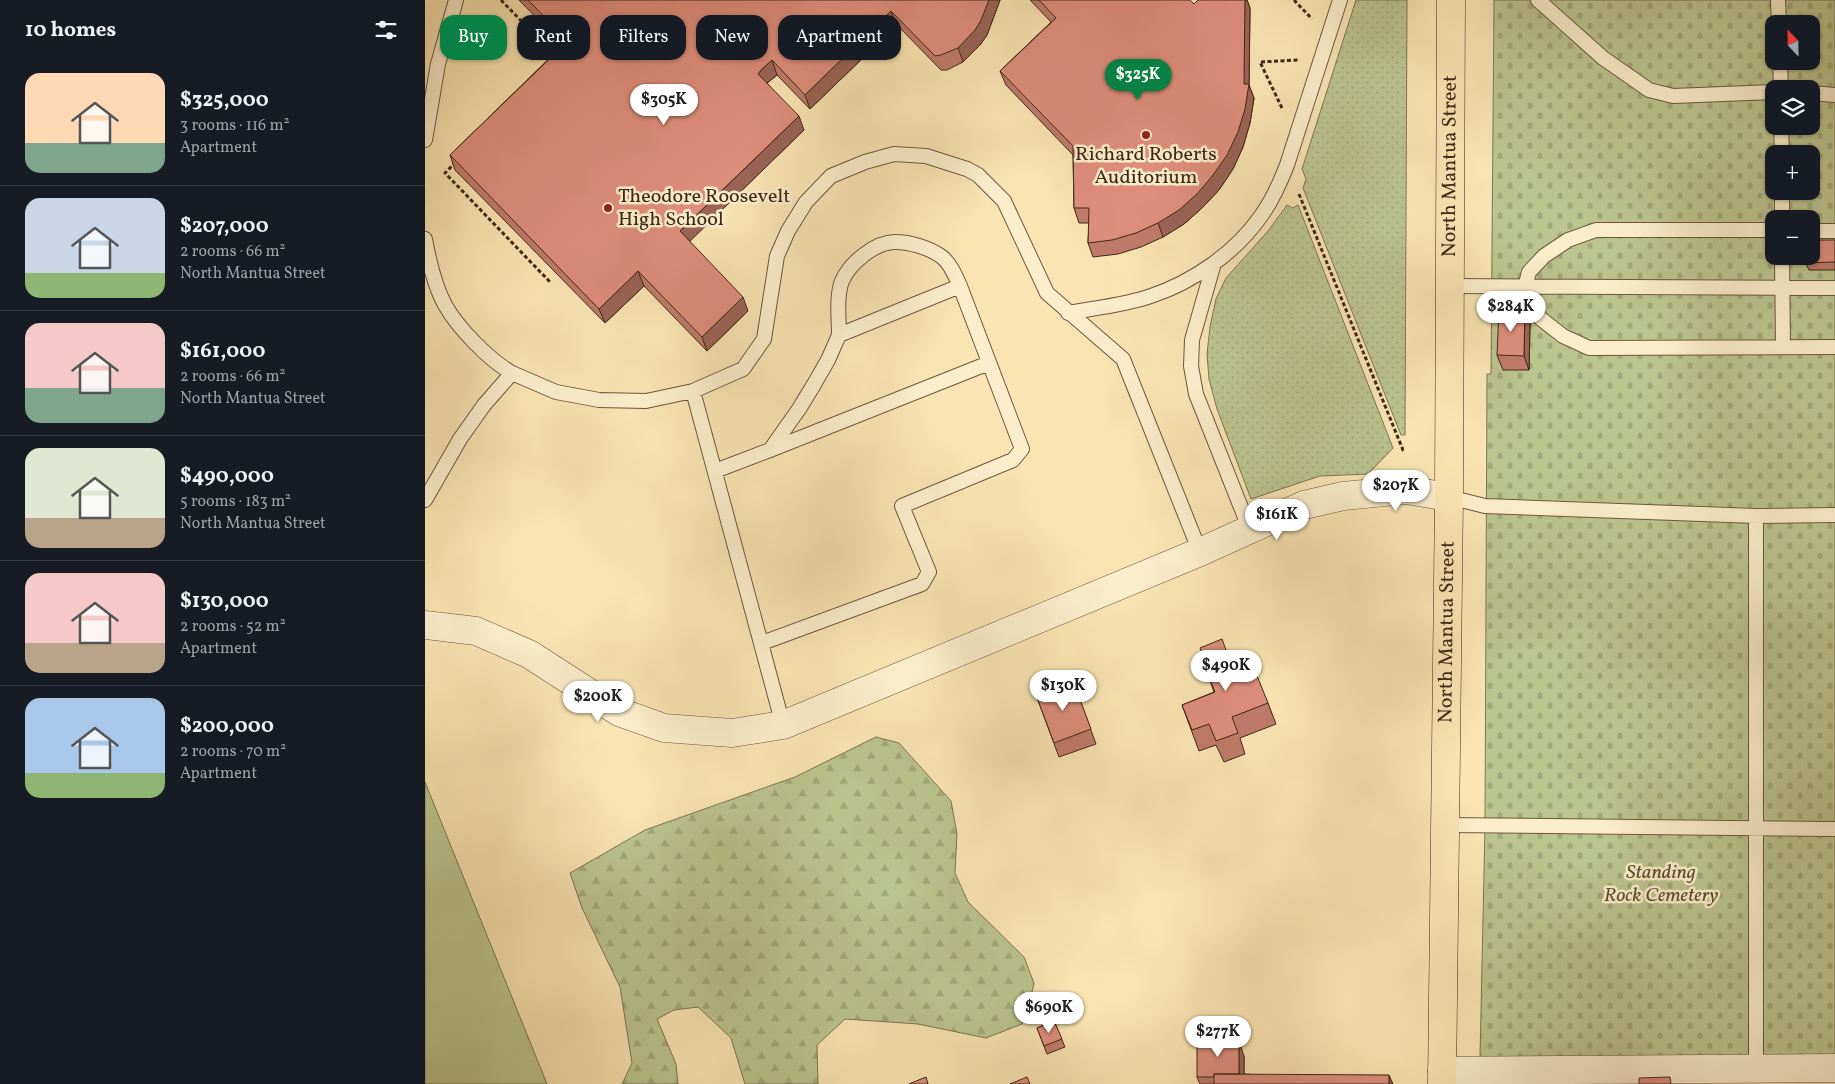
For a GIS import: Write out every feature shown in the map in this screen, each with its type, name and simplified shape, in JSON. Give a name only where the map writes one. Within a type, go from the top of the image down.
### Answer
[{"type":"main road","name":"North Mantua Street","points":[[1442,1078],[1451,286],[1451,0]]},
{"type":"street","points":[[425,624],[476,631],[529,654],[619,712],[665,728],[732,733],[783,725],[1200,552],[1304,505],[1343,496],[1406,490],[1449,497]]},
{"type":"street","points":[[1442,1078],[1756,1068],[1835,1068]]},
{"type":"lane","points":[[425,140],[438,64],[456,0]]},
{"type":"lane","points":[[1068,313],[1150,296],[1183,282],[1214,263],[1237,244],[1261,217],[1278,187],[1287,165],[1339,0]]},
{"type":"lane","points":[[1538,0],[1603,58],[1649,90],[1673,96],[1765,92]]},
{"type":"lane","points":[[1778,0],[1779,15]]},
{"type":"lane","points":[[1820,94],[1835,95]]},
{"type":"lane","points":[[425,239],[431,271],[445,305],[473,341],[499,366],[556,392],[599,400],[646,401],[693,391],[743,369],[764,339],[777,256],[788,230],[806,202],[831,176],[865,162],[894,154],[926,156],[967,168],[978,175],[1003,201],[1047,293],[1123,359],[1200,552]]},
{"type":"lane","points":[[1765,230],[1596,230],[1568,240],[1544,256],[1529,272],[1525,287],[1529,300],[1540,318],[1563,336],[1589,348],[1835,347]]},
{"type":"lane","points":[[1820,230],[1835,231]]},
{"type":"lane","points":[[762,643],[922,584],[929,572],[902,506],[1013,460],[1022,449],[960,286],[943,258],[920,246],[894,242],[873,248],[855,262],[842,281],[839,304],[839,335],[828,360],[799,409],[770,450]]},
{"type":"lane","points":[[1214,263],[1192,340],[1191,366],[1195,394],[1250,530]]},
{"type":"lane","points":[[1782,265],[1783,347]]},
{"type":"lane","points":[[839,335],[960,286]]},
{"type":"lane","points":[[1451,286],[1835,288]]},
{"type":"lane","points":[[715,471],[989,363]]},
{"type":"lane","points":[[425,500],[460,439],[484,405],[512,373]]},
{"type":"lane","points":[[693,391],[783,725]]},
{"type":"lane","points":[[1449,497],[1485,506],[1756,516],[1835,515]]},
{"type":"lane","points":[[1756,516],[1756,1068]]},
{"type":"lane","points":[[1446,825],[1835,829]]},
{"type":"path","points":[[501,0],[561,62]]},
{"type":"path","points":[[1294,0],[1313,20]]},
{"type":"path","points":[[1296,136],[1261,62],[1299,60]]},
{"type":"path","points":[[459,160],[445,173],[551,282]]},
{"type":"path","points":[[1287,165],[1403,450],[1406,451]]},
{"type":"green space","points":[[1356,0],[1407,0],[1405,435],[1401,435],[1303,188],[1306,179],[1302,169]]},
{"type":"green space","name":"Standing Rock Cemetery","points":[[1494,0],[1835,0],[1835,1068],[1480,1058],[1485,826],[1487,374],[1491,374]]},
{"type":"green space","points":[[1287,205],[1293,208],[1298,205],[1393,448],[1368,474],[1320,476],[1251,499],[1217,409],[1209,379],[1207,354],[1210,327],[1216,299],[1226,278],[1268,231]]},
{"type":"green space","points":[[876,737],[899,743],[951,801],[957,834],[955,873],[968,902],[1024,957],[1034,983],[1022,1024],[986,1038],[918,1024],[845,1019],[817,1045],[818,1084],[745,1084],[731,1038],[698,1007],[674,1010],[657,1019],[676,1064],[678,1084],[622,1084],[632,1063],[620,987],[582,908],[570,873],[645,830],[795,777]]},
{"type":"green space","points":[[425,782],[547,1084],[425,1084]]},
{"type":"building","name":"Theodore Roosevelt High School","points":[[528,0],[989,0],[975,30],[958,48],[935,56],[901,21],[901,15],[895,15],[891,11],[887,15],[778,15],[778,60],[841,60],[805,95],[772,60],[758,74],[799,116],[680,231],[743,297],[702,337],[638,271],[599,309],[450,155],[548,60],[590,60],[590,15],[543,15]]},
{"type":"building","points":[[1039,0],[1190,0],[1194,4],[1198,0],[1245,0],[1244,84],[1249,84],[1245,109],[1238,132],[1227,155],[1197,194],[1179,210],[1158,223],[1136,233],[1112,240],[1088,243],[1089,208],[1074,208],[1073,146],[1000,71],[1056,18]]},
{"type":"building","points":[[1820,240],[1835,240],[1835,262],[1820,263]]},
{"type":"building","points":[[1499,309],[1525,310],[1524,356],[1497,355]]},
{"type":"building","points":[[1222,639],[1229,658],[1247,651],[1268,703],[1232,717],[1238,733],[1216,741],[1209,724],[1192,730],[1182,705],[1215,692],[1200,648]]},
{"type":"building","points":[[1073,681],[1091,729],[1054,743],[1036,695]]},
{"type":"building","points":[[1054,1021],[1062,1039],[1044,1046],[1037,1028]]},
{"type":"building","points":[[1197,1041],[1239,1041],[1239,1074],[1214,1074],[1214,1077],[1197,1077]]},
{"type":"building","points":[[1214,1074],[1389,1075],[1389,1084],[1214,1084]]},
{"type":"building","points":[[926,1077],[928,1084],[909,1084]]},
{"type":"building","points":[[1027,1077],[1030,1084],[1010,1084]]},
{"type":"building","points":[[1670,1077],[1671,1084],[1639,1084],[1639,1078]]},
{"type":"place","name":"Richard Roberts Auditorium","points":[[1146,135]]},
{"type":"place","name":"Theodore Roosevelt High School","points":[[608,208]]}]
